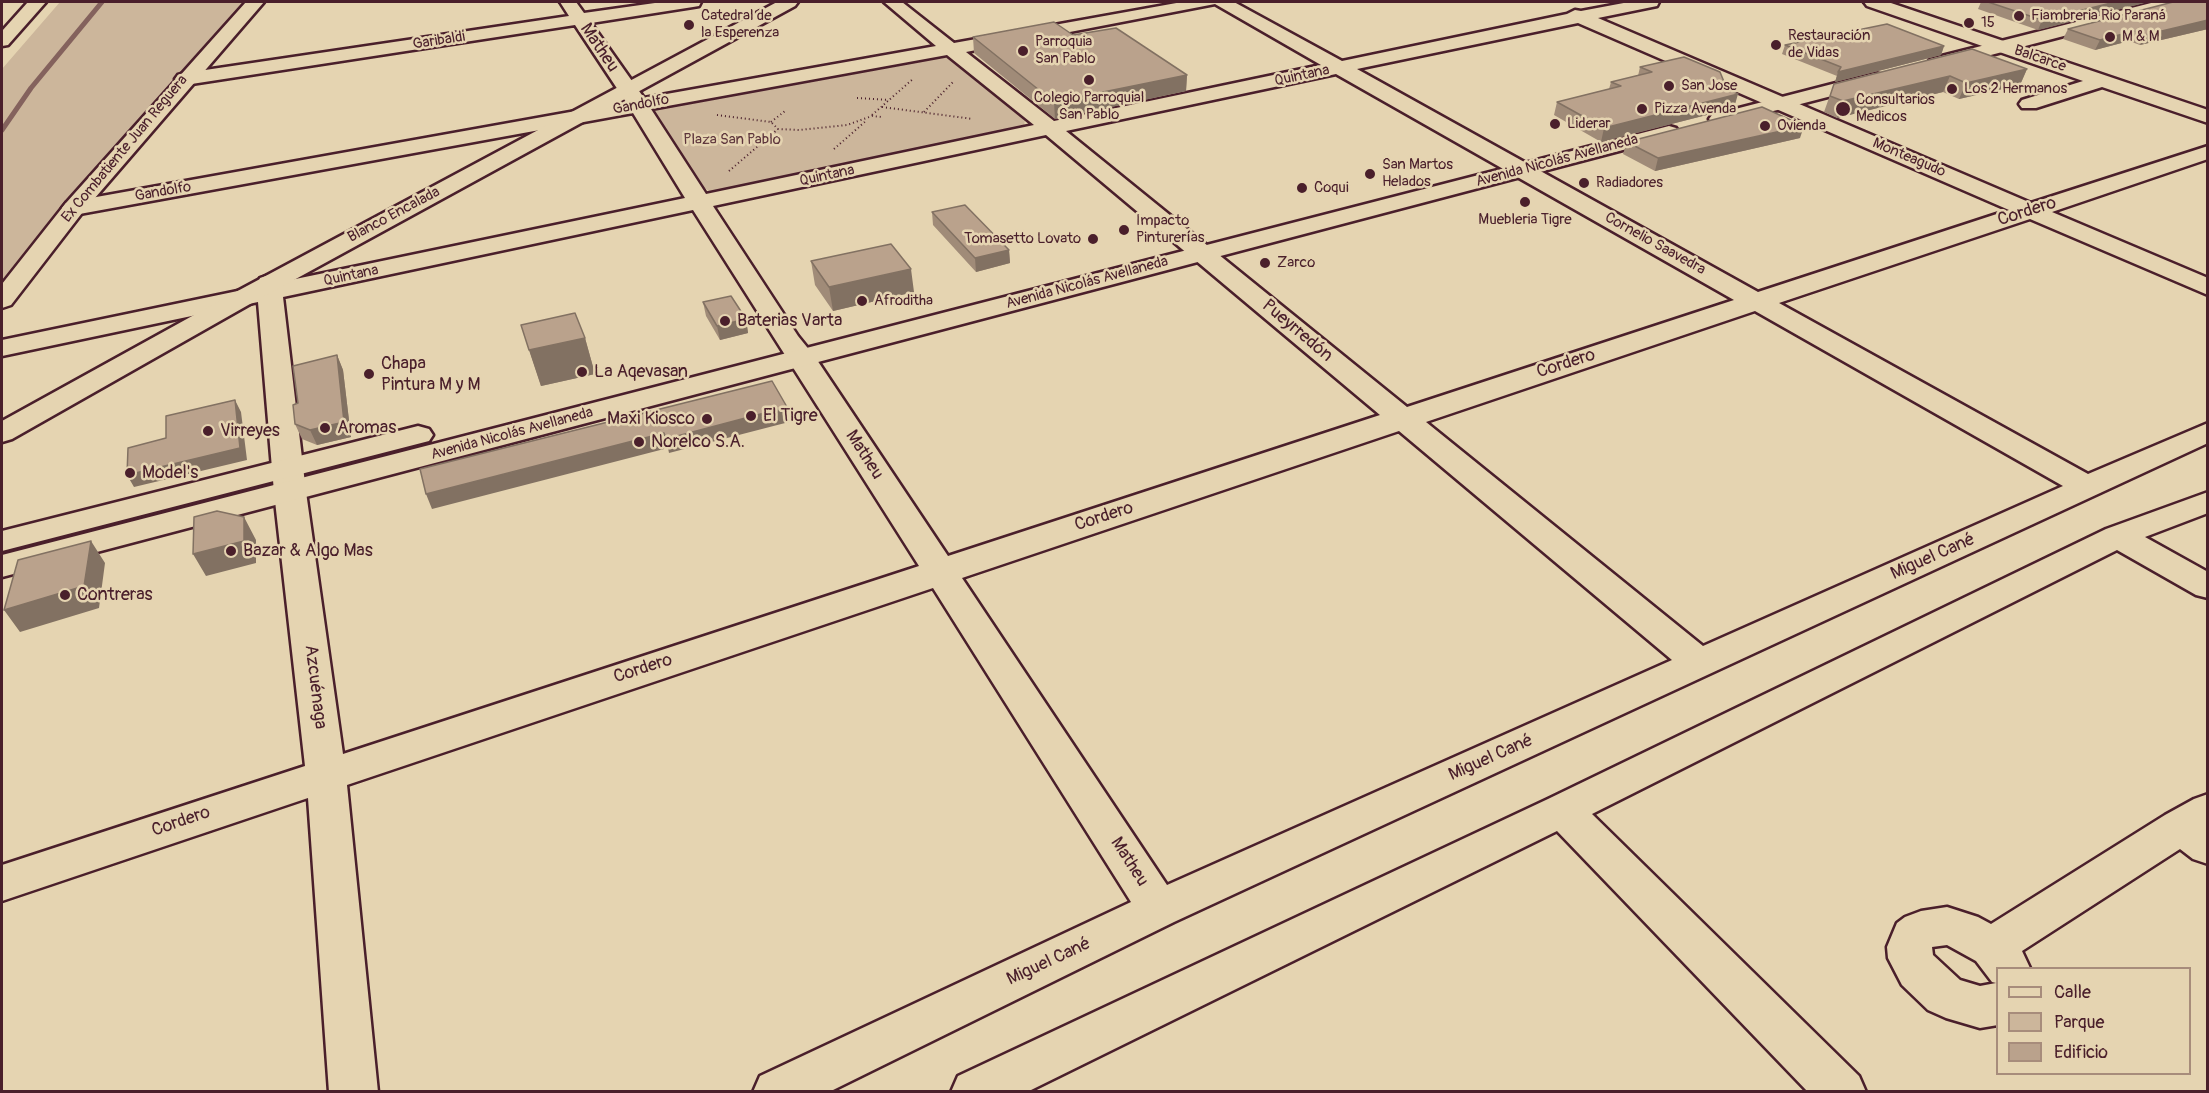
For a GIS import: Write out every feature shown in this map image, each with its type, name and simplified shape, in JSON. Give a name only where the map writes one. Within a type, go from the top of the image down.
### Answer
[{"type":"main road","points":[[2,41],[37,2]]},
{"type":"main road","points":[[19,22],[43,2]]},
{"type":"main road","name":"Ex Combatiente Juan Reguera","points":[[2,300],[74,208],[255,2]]},
{"type":"main road","name":"Matheu","points":[[568,2],[1159,909]]},
{"type":"main road","name":"Garibaldi","points":[[185,79],[693,2]]},
{"type":"main road","name":"Blanco Encalada","points":[[2,433],[241,298],[270,288],[575,118],[632,97],[789,2]]},
{"type":"main road","name":"Pueyrredón","points":[[892,2],[1193,245],[1699,663]]},
{"type":"main road","name":"Gandolfo","points":[[632,97],[948,48],[1208,2]]},
{"type":"main road","name":"Cornelio Saavedra","points":[[1222,2],[2088,487]]},
{"type":"main road","name":"Quintana","points":[[270,288],[796,182],[1651,2]]},
{"type":"main road","name":"Balcarce","points":[[1873,2],[2208,117]]},
{"type":"main road","name":"Avenida Nicolás Avellaneda","points":[[1193,245],[1523,170],[1781,103],[1977,37],[2115,2]]},
{"type":"main road","name":"Avenida Nicolás Avellaneda","points":[[1698,107],[1756,92],[2002,46],[2172,2]]},
{"type":"main road","name":"Monteagudo","points":[[1554,5],[2208,287]]},
{"type":"main road","points":[[2029,104],[2102,81]]},
{"type":"main road","name":"Avenida Nicolás Avellaneda","points":[[2,566],[289,480],[1193,245],[1501,158],[1675,113]]},
{"type":"main road","name":"Gandolfo","points":[[74,208],[575,118]]},
{"type":"main road","name":"Cordero","points":[[2,883],[326,773],[2208,152]]},
{"type":"main road","name":"Azcuénaga","points":[[270,288],[289,480],[326,773],[354,1092]]},
{"type":"main road","points":[[2,348],[241,298]]},
{"type":"main road","name":"Miguel Cané","points":[[777,1092],[1159,909],[2208,432]]},
{"type":"main road","name":"Avenida Nicolás Avellaneda","points":[[2,541],[289,480]]},
{"type":"main road","points":[[975,1092],[1562,810],[2118,536],[2208,502]]},
{"type":"main road","points":[[2118,536],[2208,587]]},
{"type":"main road","points":[[1562,810],[1842,1092]]},
{"type":"main road","points":[[1996,1004],[1980,1007],[1962,1003],[1944,995],[1928,983],[1911,958],[1910,947],[1913,937],[1921,930],[1947,926],[1962,930],[2000,958],[2198,828]]},
{"type":"path","points":[[796,182],[948,48]]},
{"type":"path","points":[[923,112],[956,79],[975,69]]},
{"type":"path","points":[[857,98],[889,100]]},
{"type":"path","points":[[882,107],[981,120]]},
{"type":"path","points":[[771,122],[785,111]]},
{"type":"path","points":[[699,200],[778,129],[831,128],[872,116],[882,117]]},
{"type":"path","points":[[752,140],[764,141]]},
{"type":"green space","points":[[60,2],[248,2],[76,195],[2,288],[2,69]]},
{"type":"green space","name":"Plaza San Pablo","points":[[940,56],[948,58],[1025,120],[1024,126],[1016,131],[723,191],[709,191],[703,187],[650,110],[653,107]]},
{"type":"building","points":[[1988,2],[2115,2],[2042,20]]},
{"type":"building","points":[[2173,2],[2208,2],[2208,20],[2145,35],[2134,31],[2100,40],[2068,29]]},
{"type":"building","points":[[1054,22],[1073,35],[1116,28],[1187,75],[1054,102],[973,37]]},
{"type":"building","points":[[1887,24],[1944,46],[1838,72],[1841,67],[1785,45]]},
{"type":"building","points":[[1972,49],[2027,69],[1966,83],[1950,76],[1843,101],[1830,96],[1834,84]]},
{"type":"building","points":[[1684,57],[1720,72],[1727,89],[1738,94],[1604,128],[1557,102],[1621,86],[1611,82],[1652,72],[1640,67]]},
{"type":"building","points":[[1762,107],[1804,126],[1658,158],[1627,142]]},
{"type":"building","points":[[965,205],[1009,250],[975,258],[932,212]]},
{"type":"building","points":[[891,244],[911,269],[829,287],[811,261]]},
{"type":"building","points":[[731,296],[746,319],[717,326],[703,302]]},
{"type":"building","points":[[575,313],[585,338],[529,350],[521,325]]},
{"type":"building","points":[[337,355],[344,422],[310,430],[295,424],[293,405],[298,403],[293,366]]},
{"type":"building","points":[[772,381],[787,407],[666,439],[664,433],[426,494],[420,469]]},
{"type":"building","points":[[235,400],[240,448],[127,475],[128,448],[166,438],[166,416]]},
{"type":"building","points":[[217,511],[244,517],[244,541],[193,554],[194,517]]},
{"type":"building","points":[[91,541],[84,586],[4,610],[18,560]]},
{"type":"waterway","points":[[2,130],[31,88],[102,2]]},
{"type":"place","name":"Fiambreria Rio Paraná","points":[[2019,16]]},
{"type":"place","name":"15","points":[[1969,23]]},
{"type":"place","name":"Catedral de la Esperenza","points":[[689,25]]},
{"type":"place","name":"M & M","points":[[2110,37]]},
{"type":"place","name":"Restauración de Vidas","points":[[1776,45]]},
{"type":"place","name":"Parroquia San Pablo","points":[[1023,51]]},
{"type":"place","name":"Colegio Parroquial San Pablo","points":[[1089,80]]},
{"type":"place","name":"San Jose","points":[[1669,86]]},
{"type":"place","name":"Los 2 Hermanos","points":[[1952,89]]},
{"type":"place","name":"Pizza Avenda","points":[[1642,109]]},
{"type":"place","name":"Consultarios Medicos","points":[[1843,109]]},
{"type":"place","name":"Liderar","points":[[1555,124]]},
{"type":"place","name":"Ovienda","points":[[1765,126]]},
{"type":"place","name":"San Martos Helados","points":[[1370,174]]},
{"type":"place","name":"Radiadores","points":[[1584,183]]},
{"type":"place","name":"Coqui","points":[[1302,188]]},
{"type":"place","name":"Muebleria Tigre","points":[[1525,202]]},
{"type":"place","name":"Impacto Pinturerías","points":[[1124,230]]},
{"type":"place","name":"Tomasetto Lovato","points":[[1093,239]]},
{"type":"place","name":"Zarco","points":[[1265,263]]},
{"type":"place","name":"Afroditha","points":[[862,301]]},
{"type":"place","name":"Baterias Varta","points":[[725,321]]},
{"type":"place","name":"La Aqevasan","points":[[582,372]]},
{"type":"place","name":"Chapa Pintura M y M","points":[[369,374]]},
{"type":"place","name":"El Tigre","points":[[751,416]]},
{"type":"place","name":"Maxi Kiosco","points":[[707,419]]},
{"type":"place","name":"Aromas","points":[[325,428]]},
{"type":"place","name":"Virreyes","points":[[208,431]]},
{"type":"place","name":"Norelco S.A.","points":[[639,442]]},
{"type":"place","name":"Model's","points":[[130,473]]},
{"type":"place","name":"Bazar & Algo Mas","points":[[231,551]]},
{"type":"place","name":"Contreras","points":[[65,595]]}]
